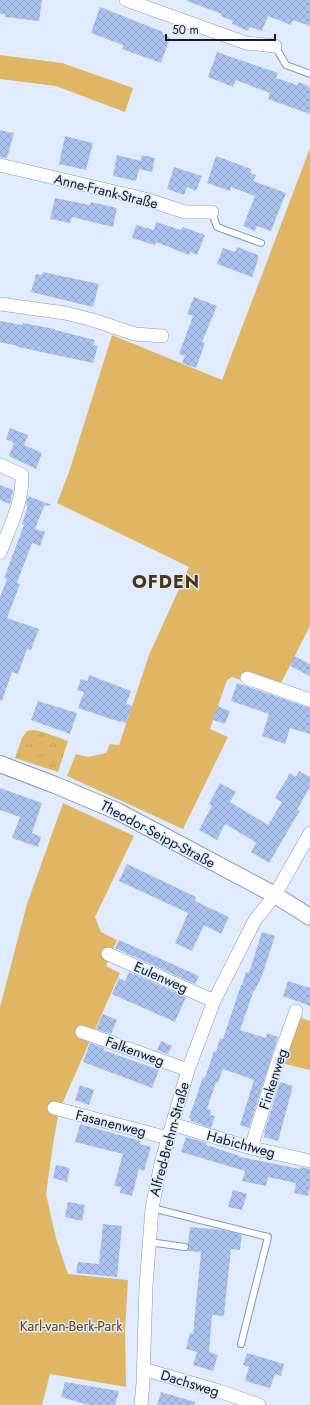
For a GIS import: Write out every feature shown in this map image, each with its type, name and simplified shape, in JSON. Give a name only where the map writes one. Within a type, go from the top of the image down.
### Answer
[{"type":"street","points":[[126,0],[246,43],[275,46]]},
{"type":"street","name":"Anne-Frank-Straße","points":[[0,165],[145,199],[185,212],[212,212]]},
{"type":"street","points":[[0,304],[65,313],[86,318],[135,334],[162,336]]},
{"type":"street","points":[[0,465],[22,475],[20,502],[0,553]]},
{"type":"street","points":[[247,678],[310,700]]},
{"type":"street","name":"Theodor-Seipp-Straße","points":[[0,764],[117,811],[275,895],[310,917]]},
{"type":"street","name":"Alfred-Brehm-Straße","points":[[141,1405],[152,1208],[172,1124],[188,1070],[214,1001],[255,920],[275,895],[310,833]]},
{"type":"street","name":"Eulenweg","points":[[108,954],[214,1001]]},
{"type":"street","name":"Finkenweg","points":[[251,1148],[277,1064],[296,1011]]},
{"type":"street","name":"Falkenweg","points":[[82,1032],[188,1070]]},
{"type":"street","name":"Fasanenweg","points":[[54,1108],[168,1138]]},
{"type":"street","name":"Habichtweg","points":[[172,1124],[251,1148],[310,1161]]},
{"type":"street","name":"Dachsweg","points":[[143,1369],[204,1386],[259,1405]]},
{"type":"lane","points":[[275,46],[286,65],[310,74]]},
{"type":"lane","points":[[212,212],[217,227],[261,243]]},
{"type":"lane","points":[[152,1208],[268,1236],[241,1344]]},
{"type":"lane","points":[[149,1242],[185,1247]]},
{"type":"green space","points":[[0,55],[62,63],[133,88],[125,112],[56,86],[0,79]]},
{"type":"green space","points":[[310,148],[310,626],[280,685],[246,682],[232,677],[227,680],[210,729],[228,737],[183,829],[67,776],[76,754],[88,757],[106,753],[110,744],[119,745],[149,655],[189,567],[57,503],[69,472],[112,335],[222,380]]},
{"type":"green space","points":[[34,730],[68,741],[58,772],[15,758],[22,738],[27,731]]},
{"type":"green space","name":"Karl-van-Berk-Park","points":[[63,803],[134,836],[95,917],[101,932],[117,940],[106,966],[120,973],[59,1111],[46,1194],[56,1238],[68,1274],[128,1280],[125,1328],[126,1387],[50,1374],[42,1405],[0,1405],[0,1007],[27,904]]},
{"type":"green space","points":[[297,1016],[310,1021],[310,1070],[281,1063]]},
{"type":"building","points":[[0,0],[42,0],[39,21],[5,17],[5,14],[0,14]]},
{"type":"building","points":[[187,0],[310,0],[310,26],[293,20],[291,25],[268,16],[262,31],[250,27],[248,31],[232,24],[233,21],[221,16],[222,14]]},
{"type":"building","points":[[100,7],[163,32],[162,34],[170,38],[161,63],[122,49],[123,45],[91,33]]},
{"type":"building","points":[[217,52],[278,73],[276,78],[297,85],[299,82],[310,87],[310,114],[268,99],[270,93],[236,80],[233,87],[208,77]]},
{"type":"building","points":[[0,130],[14,133],[7,158],[0,157]]},
{"type":"building","points":[[65,136],[93,143],[86,170],[59,164]]},
{"type":"building","points":[[117,155],[141,161],[136,181],[113,176]]},
{"type":"building","points":[[142,155],[155,158],[152,172],[139,169]]},
{"type":"building","points":[[216,156],[251,169],[250,173],[256,175],[253,181],[286,193],[271,231],[257,226],[255,231],[243,226],[255,196],[231,187],[230,191],[207,183]]},
{"type":"building","points":[[174,167],[202,176],[196,191],[187,187],[184,195],[167,189]]},
{"type":"building","points":[[55,198],[90,205],[91,202],[117,208],[113,227],[72,217],[70,223],[50,219]]},
{"type":"building","points":[[156,222],[181,230],[183,227],[205,235],[197,255],[190,252],[189,255],[156,242],[155,245],[132,238],[136,225],[154,230]]},
{"type":"building","points":[[237,247],[258,255],[258,260],[252,277],[217,264],[223,248],[235,252]]},
{"type":"building","points":[[43,272],[99,284],[93,307],[31,292],[36,274],[42,275]]},
{"type":"building","points":[[194,297],[217,306],[202,342],[205,343],[196,368],[182,363],[185,356],[179,354],[193,316],[187,314]]},
{"type":"building","points":[[0,321],[22,325],[23,323],[55,329],[95,340],[93,345],[98,346],[93,363],[0,342]]},
{"type":"building","points":[[10,428],[28,435],[24,445],[42,453],[36,469],[9,456],[14,443],[6,439]]},
{"type":"building","points":[[0,485],[13,490],[10,504],[0,500]]},
{"type":"building","points":[[28,496],[52,505],[44,506],[35,529],[45,532],[40,546],[32,543],[17,583],[20,584],[7,618],[39,629],[31,650],[27,649],[18,674],[12,672],[2,701],[0,700],[0,597],[7,579],[4,578],[24,525],[22,524],[28,506],[26,506]]},
{"type":"building","points":[[294,656],[310,664],[310,676],[290,666]]},
{"type":"building","points":[[89,675],[131,691],[126,704],[132,706],[126,723],[78,708],[84,692],[77,690],[81,679],[88,681]]},
{"type":"building","points":[[237,683],[310,708],[310,734],[290,728],[285,744],[262,736],[269,714],[231,701]]},
{"type":"building","points":[[38,701],[77,713],[70,734],[31,720]]},
{"type":"building","points":[[217,706],[230,711],[225,724],[213,720]]},
{"type":"building","points":[[299,771],[310,777],[310,787],[297,810],[300,811],[269,863],[251,852],[256,843],[225,824],[217,840],[199,830],[212,806],[209,804],[220,783],[236,792],[230,802],[268,825],[282,802],[275,798],[290,773],[296,777]]},
{"type":"building","points":[[0,788],[42,803],[32,833],[41,837],[38,847],[12,838],[20,817],[0,810]]},
{"type":"building","points":[[127,864],[196,897],[195,901],[229,917],[221,934],[204,925],[192,951],[175,943],[188,913],[119,881]]},
{"type":"building","points":[[262,932],[275,936],[262,976],[254,990],[240,1030],[266,1038],[267,1033],[278,1037],[249,1128],[240,1125],[254,1080],[223,1069],[218,1083],[216,1082],[207,1109],[211,1110],[210,1115],[215,1116],[211,1128],[191,1121],[189,1118],[203,1077],[205,1078],[214,1051],[216,1052],[220,1038],[223,1039],[246,972],[249,973]]},
{"type":"building","points":[[119,940],[199,976],[195,984],[115,948]]},
{"type":"building","points":[[129,972],[186,997],[175,1022],[112,994],[119,978],[125,981]]},
{"type":"building","points":[[288,981],[310,988],[310,1006],[283,996]]},
{"type":"building","points":[[103,1014],[117,1020],[111,1034],[96,1029]]},
{"type":"building","points":[[161,1041],[172,1046],[168,1054],[157,1050]]},
{"type":"building","points":[[90,1043],[104,1048],[103,1050],[159,1070],[152,1088],[83,1062]]},
{"type":"building","points":[[280,1082],[293,1086],[278,1141],[264,1137],[264,1133]]},
{"type":"building","points":[[80,1085],[94,1090],[89,1105],[75,1100]]},
{"type":"building","points":[[80,1124],[141,1141],[140,1144],[151,1147],[144,1171],[139,1169],[132,1196],[120,1193],[121,1187],[114,1186],[123,1154],[75,1142]]},
{"type":"building","points":[[186,1137],[207,1143],[206,1145],[240,1157],[300,1169],[300,1167],[310,1169],[310,1186],[308,1196],[294,1193],[296,1183],[268,1177],[266,1186],[242,1181],[245,1171],[181,1152]]},
{"type":"building","points":[[56,1165],[70,1168],[67,1182],[53,1178]]},
{"type":"building","points":[[233,1190],[247,1194],[242,1210],[228,1207]]},
{"type":"building","points":[[68,1202],[85,1205],[82,1221],[65,1217]]},
{"type":"building","points":[[103,1224],[122,1226],[117,1277],[76,1273],[78,1262],[99,1264]]},
{"type":"building","points":[[190,1227],[223,1230],[242,1235],[240,1250],[231,1249],[224,1316],[212,1315],[209,1352],[218,1355],[213,1371],[193,1365],[197,1352],[186,1349],[190,1333],[193,1334],[201,1252],[187,1251],[189,1247]]},
{"type":"building","points":[[247,1353],[284,1364],[281,1376],[275,1374],[270,1388],[245,1381],[249,1367],[243,1365]]},
{"type":"building","points":[[65,1382],[119,1391],[115,1405],[89,1405],[61,1397]]},
{"type":"building","points":[[161,1392],[195,1402],[195,1405],[157,1405]]},
{"type":"district","name":"OFDEN","points":[[166,582]]}]
